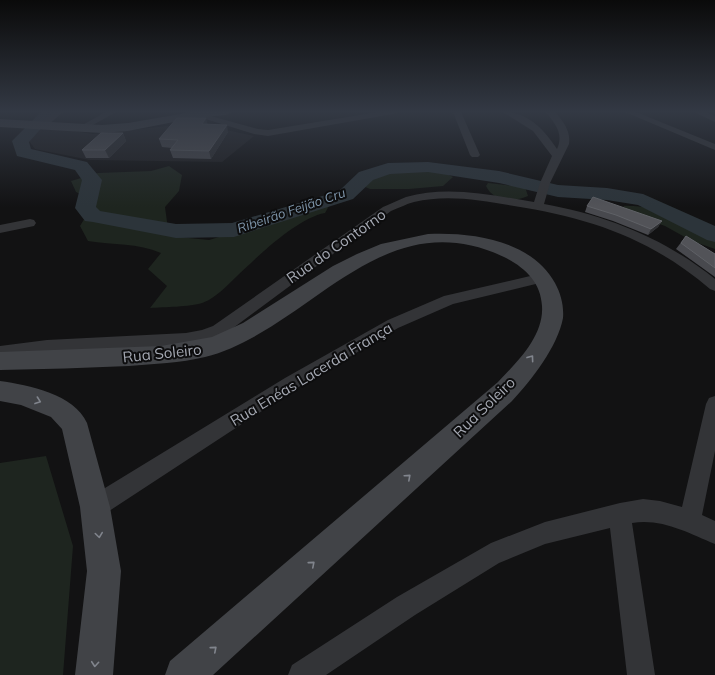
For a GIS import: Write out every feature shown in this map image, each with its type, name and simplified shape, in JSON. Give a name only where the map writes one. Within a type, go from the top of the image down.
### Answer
[{"type":"street","points":[[470,144],[475,155]]},
{"type":"street","points":[[548,144],[557,156]]},
{"type":"street","points":[[539,201],[544,183],[565,144]]},
{"type":"street","name":"Rua do Contorno","points":[[0,352],[47,346],[186,340],[204,336],[218,330],[245,312],[386,209],[412,199],[454,196],[539,201],[617,228],[680,260],[715,286]]},
{"type":"street","points":[[0,229],[30,223]]},
{"type":"street","name":"Rua Soleiro","points":[[0,361],[93,359],[186,353],[208,348],[230,340],[266,319],[354,262],[379,251],[413,241],[438,238],[462,239],[489,245],[512,253],[532,266],[543,278],[552,301],[552,319],[542,343],[509,387],[323,555],[184,675]]},
{"type":"street","name":"Rua Enéas Lacerda França","points":[[95,507],[292,383],[393,324],[449,300],[543,278]]},
{"type":"street","points":[[0,391],[23,395],[60,409],[74,423],[95,507],[104,571],[94,675]]},
{"type":"street","points":[[690,521],[715,404]]},
{"type":"street","points":[[302,675],[406,606],[491,555],[545,534],[620,514],[648,511],[660,512],[690,521],[715,533]]},
{"type":"street","points":[[620,514],[641,675]]},
{"type":"shaded area","points":[[31,144],[245,144],[222,162],[90,160],[35,149]]},
{"type":"shaded area","points":[[169,166],[182,175],[179,191],[165,207],[169,236],[209,240],[219,237],[237,222],[301,204],[316,198],[330,204],[325,213],[314,216],[302,222],[278,239],[211,299],[202,303],[191,305],[150,308],[167,286],[148,269],[161,253],[143,247],[88,241],[80,226],[95,201],[76,192],[71,181],[98,173],[151,171]]},
{"type":"shaded area","points":[[370,169],[413,169],[435,171],[445,173],[453,177],[443,186],[409,189],[370,189],[353,182],[358,173]]},
{"type":"shaded area","points":[[488,183],[525,187],[528,196],[511,200],[499,198],[489,191],[486,186]]},
{"type":"shaded area","points":[[623,206],[647,208],[682,221],[715,238],[715,249],[692,241],[665,226],[634,215]]},
{"type":"shaded area","points":[[46,456],[73,546],[63,675],[0,675],[0,463]]},
{"type":"building","points":[[89,144],[112,144],[105,150],[82,150]]},
{"type":"building","points":[[175,144],[214,144],[209,151],[170,150]]},
{"type":"building","points":[[593,197],[662,221],[651,229],[616,215],[587,206]]},
{"type":"building","points":[[686,236],[715,254],[715,268],[681,243]]},
{"type":"waterway","name":"Ribeirão Feijão Cru","points":[[21,144],[23,152],[81,166],[92,180],[85,208],[93,216],[176,231],[234,230],[346,195],[366,176],[388,169],[428,167],[499,177],[558,191],[607,194],[643,200],[715,235]]}]
